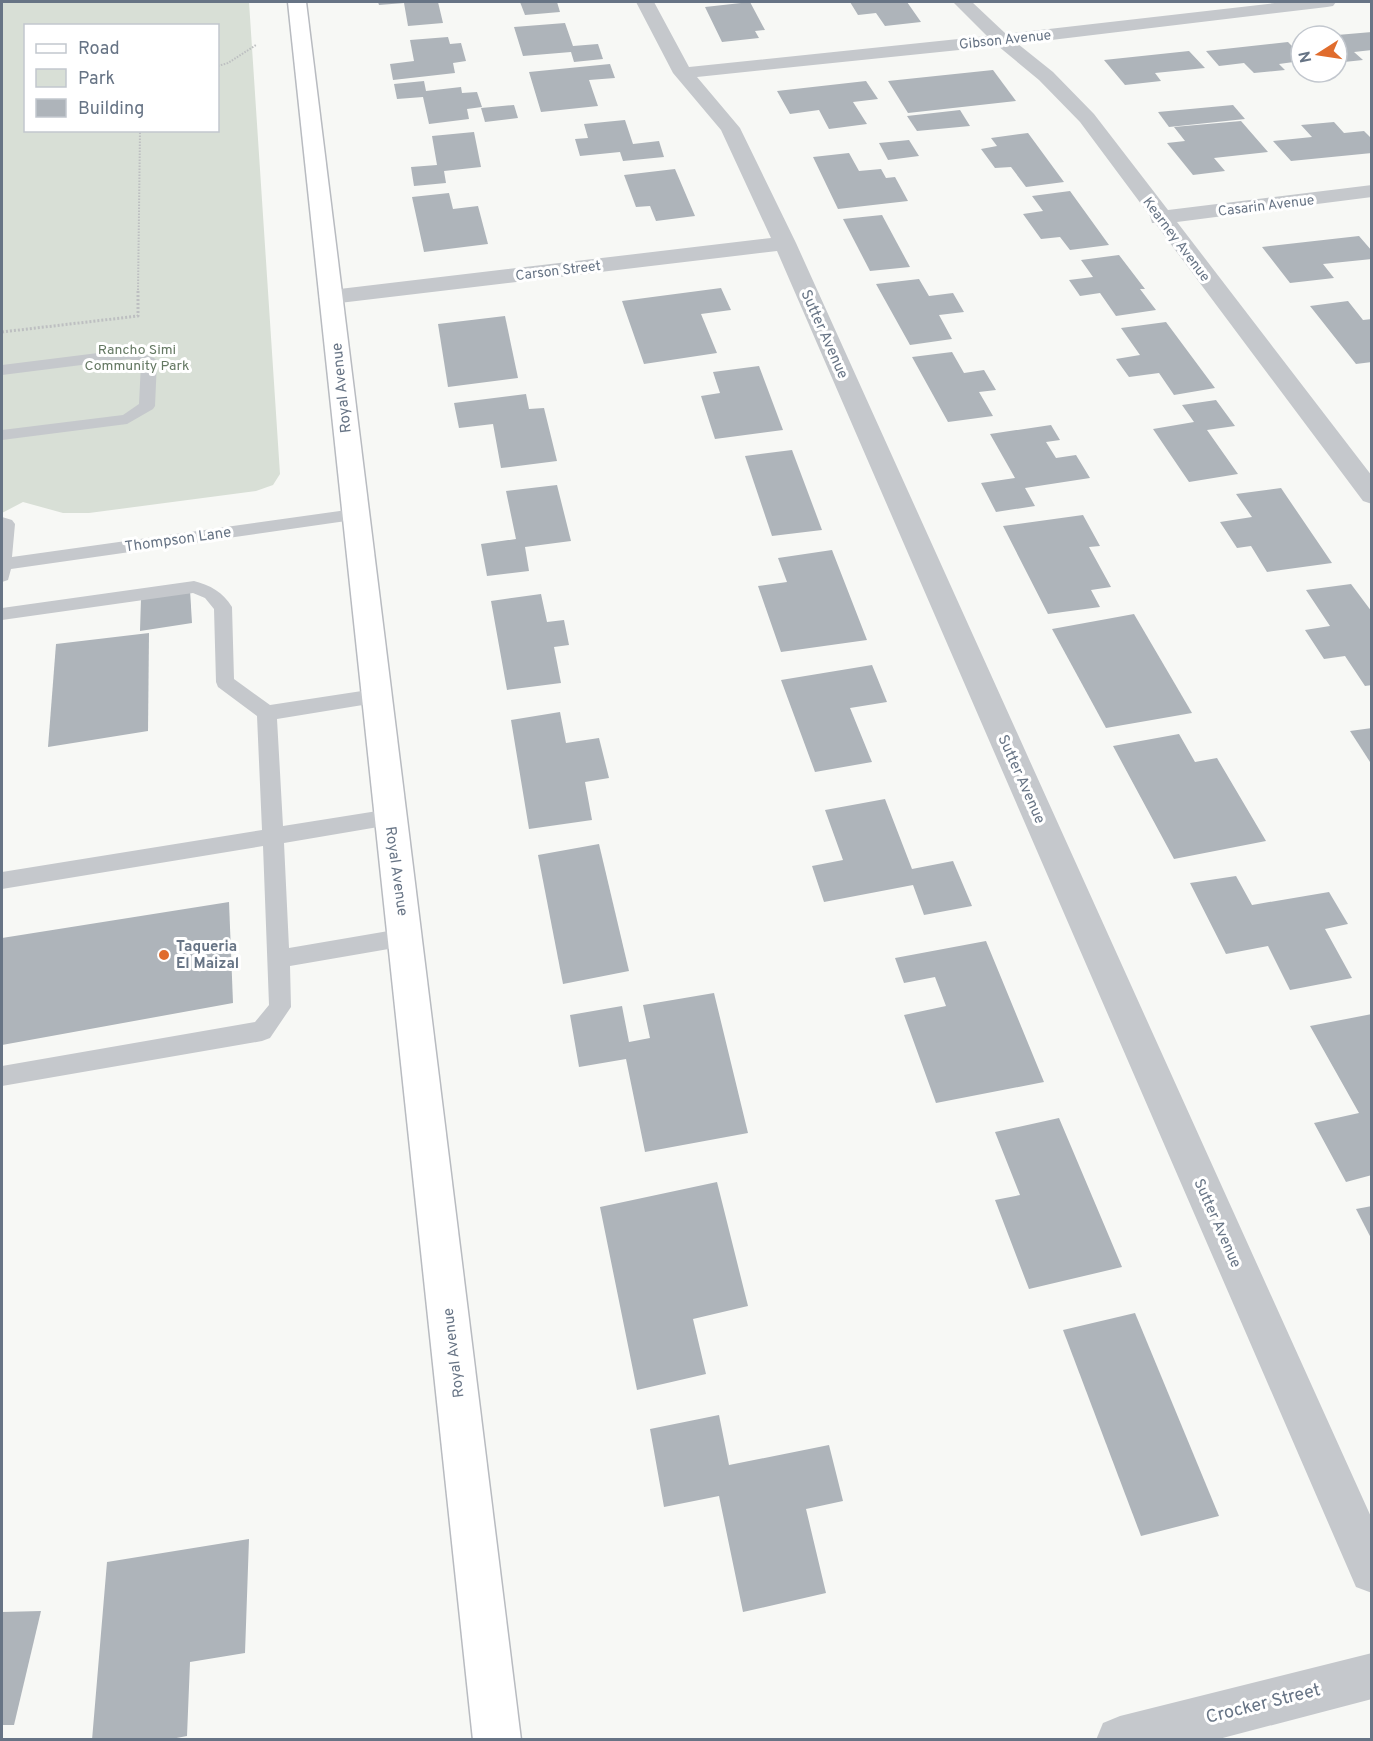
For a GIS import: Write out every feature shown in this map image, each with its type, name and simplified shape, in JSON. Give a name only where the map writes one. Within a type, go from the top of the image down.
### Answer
[{"type":"main road","name":"Royal Avenue","points":[[297,2],[354,515],[406,937],[497,1740]]},
{"type":"street","name":"Sutter Avenue","points":[[645,2],[683,73],[730,128],[785,243],[1371,1571]]},
{"type":"street","name":"Kearney Avenue","points":[[962,2],[1002,40],[1046,76],[1087,118],[1160,218],[1371,495]]},
{"type":"street","name":"Gibson Avenue","points":[[683,73],[1002,40],[1288,3],[1327,2]]},
{"type":"street","name":"Casarin Avenue","points":[[1160,218],[1371,191]]},
{"type":"street","name":"Carson Street","points":[[331,297],[785,243]]},
{"type":"street","name":"Crocker Street","points":[[1120,1740],[1371,1676]]},
{"type":"lane","points":[[2,370],[130,354],[149,361],[147,406],[127,419],[2,435]]},
{"type":"lane","name":"Thompson Lane","points":[[2,568],[354,515]]},
{"type":"lane","points":[[2,523],[6,524],[2,568]]},
{"type":"lane","points":[[2,614],[194,587],[211,594],[223,606],[225,682],[267,713],[375,696]]},
{"type":"lane","points":[[2,1077],[262,1031],[280,1007],[267,713]]},
{"type":"lane","points":[[2,881],[390,817]]},
{"type":"lane","points":[[279,959],[406,937]]},
{"type":"path","points":[[219,66],[228,63],[256,45]]},
{"type":"path","points":[[2,332],[138,316],[140,132]]},
{"type":"green space","name":"Rancho Simi Community Park","points":[[2,2],[249,2],[280,474],[273,485],[256,491],[89,513],[63,513],[23,502],[2,513]]},
{"type":"building","points":[[378,2],[438,2],[443,23],[408,26],[404,3],[379,5]]},
{"type":"building","points":[[520,2],[557,2],[560,12],[525,15]]},
{"type":"building","points":[[750,2],[765,30],[755,31],[759,38],[722,42],[705,7]]},
{"type":"building","points":[[850,2],[907,2],[921,22],[885,26],[876,13],[858,15]]},
{"type":"building","points":[[565,23],[573,46],[598,44],[603,59],[574,62],[571,52],[523,56],[514,27]]},
{"type":"building","points":[[1372,32],[1372,50],[1354,52],[1363,60],[1349,61],[1349,34]]},
{"type":"building","points":[[448,37],[450,44],[461,43],[466,61],[453,63],[455,73],[393,80],[390,64],[414,61],[410,40]]},
{"type":"building","points":[[1288,42],[1289,63],[1279,64],[1285,70],[1254,73],[1244,63],[1219,66],[1206,51]]},
{"type":"building","points":[[1189,51],[1205,68],[1155,73],[1161,81],[1125,85],[1104,60]]},
{"type":"building","points":[[610,64],[615,78],[589,80],[598,106],[541,112],[529,72]]},
{"type":"building","points":[[993,70],[1016,101],[908,113],[888,81]]},
{"type":"building","points":[[424,81],[426,91],[461,87],[462,93],[477,92],[482,107],[467,109],[469,119],[429,124],[423,97],[397,99],[394,84]]},
{"type":"building","points":[[866,81],[878,99],[853,102],[867,124],[829,129],[819,110],[790,114],[777,91]]},
{"type":"building","points":[[514,105],[518,118],[485,122],[481,108]]},
{"type":"building","points":[[1233,105],[1245,119],[1169,127],[1158,112]]},
{"type":"building","points":[[960,110],[970,126],[917,131],[907,116]]},
{"type":"building","points":[[625,120],[633,144],[659,141],[664,157],[623,161],[620,152],[580,156],[575,139],[588,138],[584,124]]},
{"type":"building","points":[[1241,121],[1268,152],[1214,158],[1225,171],[1193,175],[1167,143],[1185,141],[1174,127]]},
{"type":"building","points":[[1334,122],[1344,133],[1364,131],[1372,139],[1372,153],[1291,161],[1273,141],[1312,137],[1301,125]]},
{"type":"building","points":[[474,132],[481,167],[444,171],[446,183],[414,186],[411,167],[437,165],[432,136]]},
{"type":"building","points":[[1028,133],[1064,182],[1026,187],[1011,167],[995,168],[981,149],[997,146],[991,138]]},
{"type":"building","points":[[909,140],[919,156],[888,160],[879,143]]},
{"type":"building","points":[[849,153],[859,171],[881,169],[886,178],[895,177],[908,201],[838,209],[813,157]]},
{"type":"building","points":[[675,169],[695,216],[656,221],[650,206],[636,207],[624,175]]},
{"type":"building","points":[[1070,191],[1109,245],[1070,250],[1060,237],[1041,239],[1023,214],[1043,211],[1032,196]]},
{"type":"building","points":[[449,193],[453,209],[478,206],[488,244],[424,252],[412,197]]},
{"type":"building","points":[[882,215],[910,267],[870,271],[843,219]]},
{"type":"building","points":[[1359,236],[1372,251],[1372,259],[1323,264],[1334,278],[1290,283],[1262,247]]},
{"type":"building","points":[[1119,255],[1145,289],[1140,289],[1156,310],[1116,316],[1100,293],[1080,296],[1069,280],[1093,277],[1081,260]]},
{"type":"building","points":[[919,279],[929,296],[953,293],[964,312],[939,315],[952,339],[910,345],[876,284]]},
{"type":"building","points":[[721,288],[731,310],[701,314],[717,353],[644,364],[622,301]]},
{"type":"building","points":[[1348,301],[1363,320],[1372,319],[1372,362],[1356,364],[1310,306]]},
{"type":"building","points":[[505,316],[518,378],[448,387],[438,324]]},
{"type":"building","points":[[1166,322],[1215,388],[1174,395],[1159,373],[1129,377],[1116,359],[1140,355],[1121,328]]},
{"type":"building","points":[[952,352],[964,373],[984,370],[996,390],[979,392],[993,416],[948,422],[912,357]]},
{"type":"building","points":[[759,366],[783,430],[715,439],[701,396],[720,393],[713,372]]},
{"type":"building","points":[[526,394],[529,409],[544,408],[557,461],[501,468],[493,424],[459,428],[454,403]]},
{"type":"building","points":[[1216,400],[1235,426],[1207,430],[1238,474],[1189,482],[1153,429],[1194,422],[1182,405]]},
{"type":"building","points":[[1051,425],[1060,440],[1046,442],[1056,458],[1076,455],[1090,478],[1025,488],[1035,506],[996,512],[981,483],[1015,478],[990,434]]},
{"type":"building","points":[[792,450],[822,530],[772,536],[745,456]]},
{"type":"building","points":[[557,485],[571,541],[525,547],[529,571],[487,576],[481,544],[516,539],[506,491]]},
{"type":"building","points":[[1281,488],[1332,563],[1267,572],[1251,546],[1237,548],[1220,522],[1252,517],[1236,494]]},
{"type":"building","points":[[1083,515],[1100,546],[1089,547],[1111,587],[1091,590],[1100,607],[1048,614],[1003,526]]},
{"type":"building","points":[[832,550],[867,640],[781,652],[758,586],[787,582],[778,558]]},
{"type":"building","points":[[1351,584],[1372,612],[1372,685],[1365,686],[1345,656],[1324,659],[1305,630],[1330,626],[1306,590]]},
{"type":"building","points":[[190,590],[192,623],[140,631],[141,598]]},
{"type":"building","points":[[541,594],[547,622],[564,620],[569,645],[554,647],[561,683],[507,690],[491,601]]},
{"type":"building","points":[[1134,614],[1192,713],[1106,728],[1052,629]]},
{"type":"building","points":[[149,633],[148,731],[48,747],[56,644]]},
{"type":"building","points":[[872,665],[887,702],[850,708],[872,762],[815,772],[781,680]]},
{"type":"building","points":[[560,712],[566,743],[599,738],[609,778],[585,782],[592,820],[529,829],[511,720]]},
{"type":"building","points":[[1372,728],[1372,765],[1350,731]]},
{"type":"building","points":[[1179,734],[1195,762],[1217,758],[1266,841],[1174,859],[1113,746]]},
{"type":"building","points":[[885,799],[912,869],[953,861],[972,906],[924,915],[913,885],[824,902],[812,866],[843,860],[825,810]]},
{"type":"building","points":[[599,844],[629,971],[563,984],[538,855]]},
{"type":"building","points":[[1236,876],[1252,905],[1329,892],[1348,924],[1325,929],[1352,978],[1290,990],[1268,946],[1226,954],[1190,883]]},
{"type":"building","points":[[229,902],[233,1003],[2,1045],[2,938]]},
{"type":"building","points":[[986,941],[1044,1082],[936,1103],[904,1015],[946,1006],[935,977],[904,983],[895,958]]},
{"type":"building","points":[[714,993],[748,1133],[645,1152],[626,1059],[579,1067],[570,1015],[622,1006],[629,1042],[650,1038],[643,1005]]},
{"type":"building","points":[[1372,1014],[1372,1175],[1346,1182],[1314,1123],[1359,1113],[1310,1026]]},
{"type":"building","points":[[1059,1118],[1122,1267],[1029,1289],[995,1200],[1020,1195],[995,1132]]},
{"type":"building","points":[[717,1182],[748,1306],[693,1319],[706,1374],[637,1390],[600,1207]]},
{"type":"building","points":[[1372,1206],[1372,1240],[1356,1209]]},
{"type":"building","points":[[1135,1313],[1219,1516],[1141,1536],[1063,1330]]},
{"type":"building","points":[[719,1415],[729,1465],[829,1445],[843,1501],[806,1509],[826,1593],[743,1612],[719,1496],[664,1507],[650,1429]]},
{"type":"building","points":[[249,1539],[245,1653],[190,1662],[187,1736],[166,1740],[92,1740],[107,1562]]},
{"type":"building","points":[[41,1611],[14,1725],[2,1725],[2,1612]]},
{"type":"place","name":"Taqueria El Maizal","points":[[164,955]]}]
